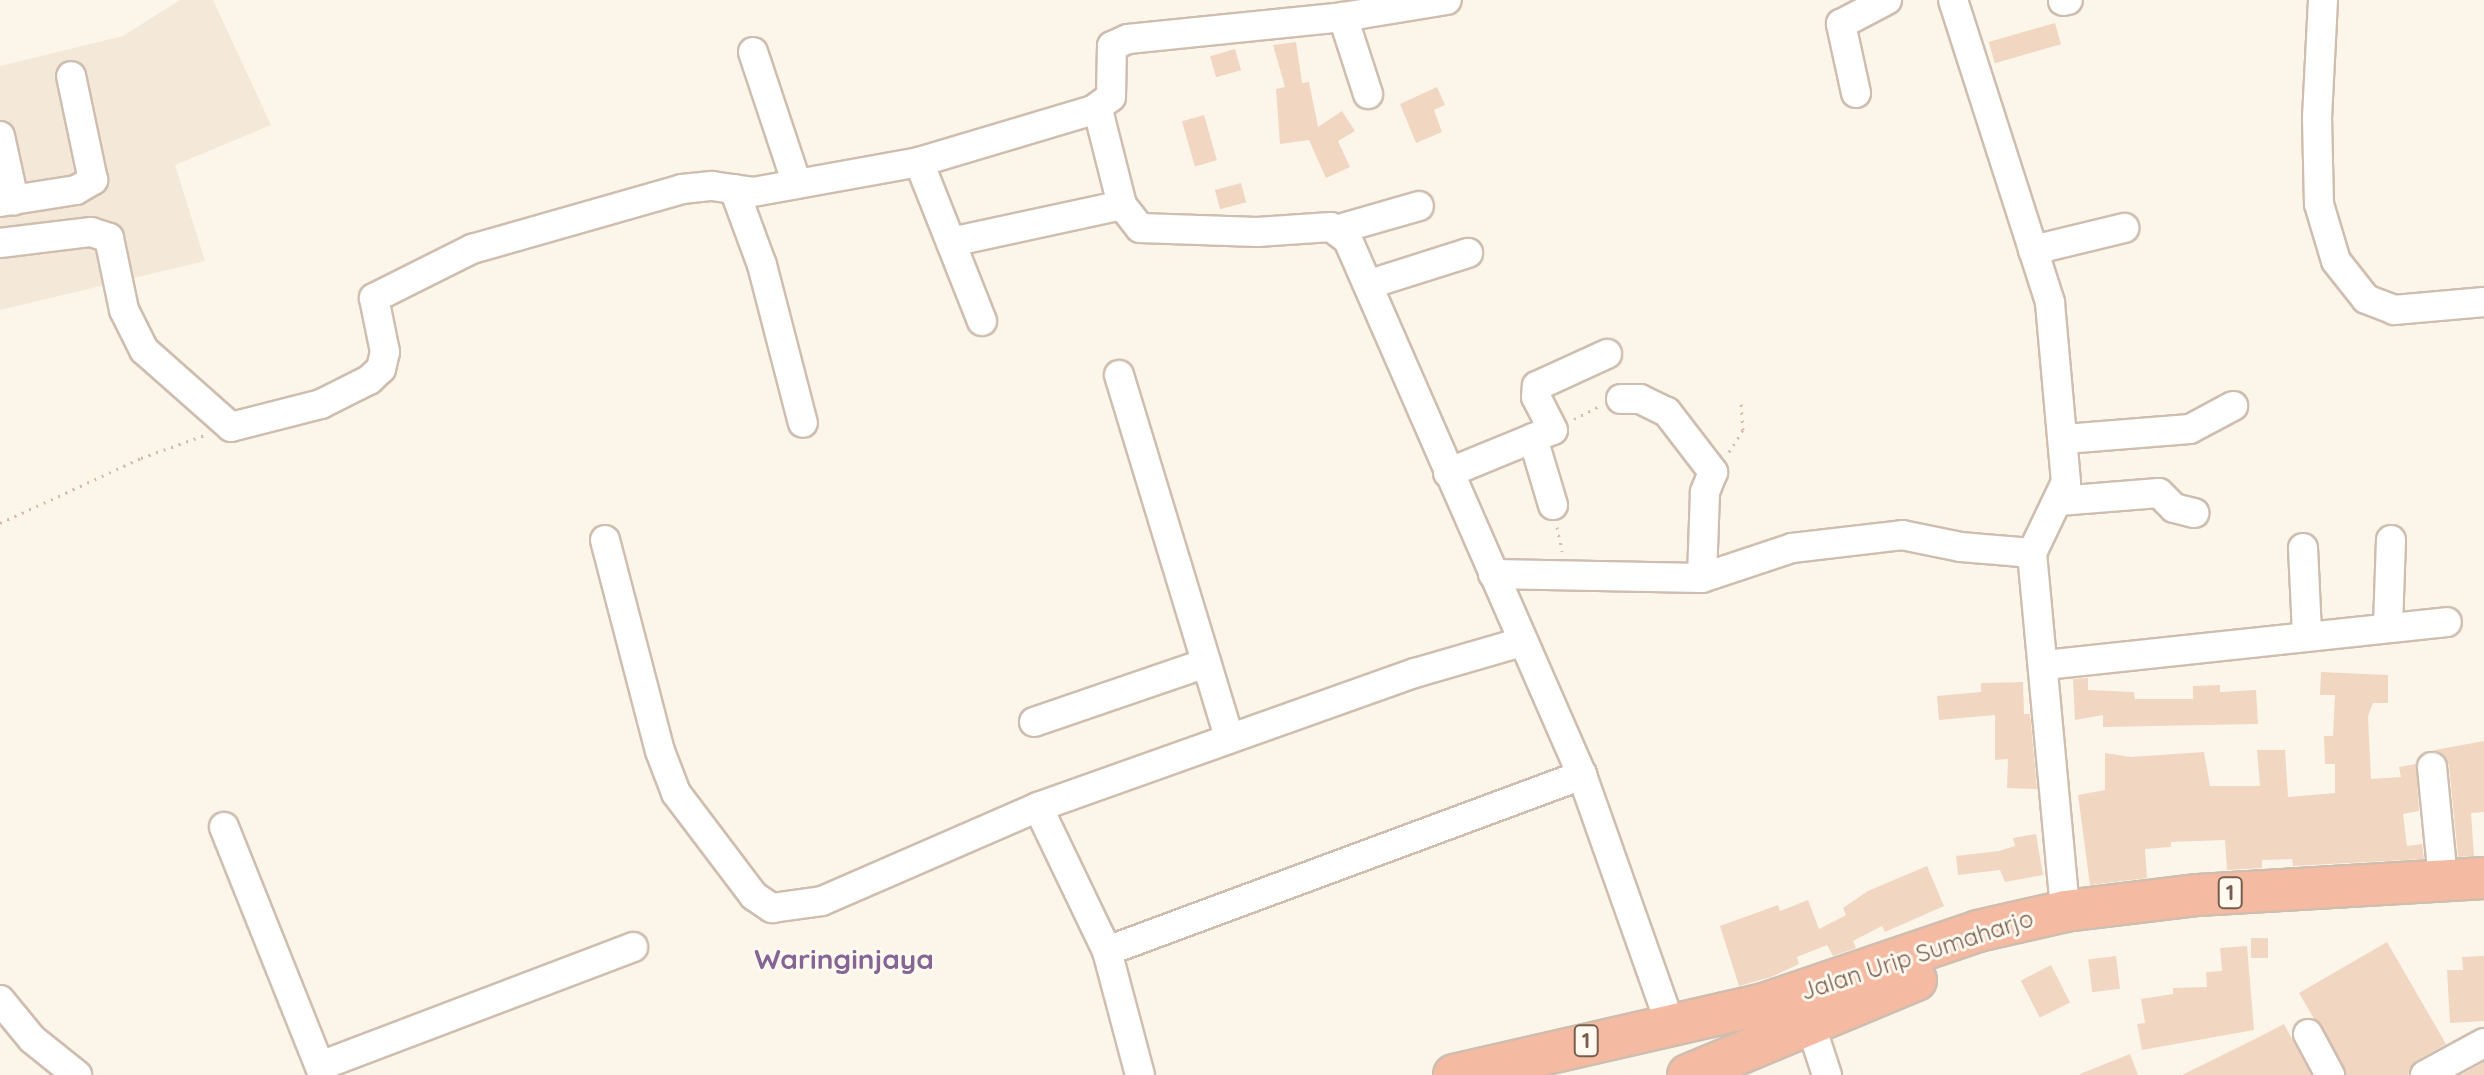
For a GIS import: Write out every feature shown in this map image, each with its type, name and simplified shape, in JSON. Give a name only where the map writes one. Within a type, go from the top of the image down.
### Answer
[{"type":"highway","name":"Jalan Urip Sumaharjo","points":[[1454,1075],[1764,1004],[1935,960],[2065,911],[2198,895],[2484,878]]},
{"type":"highway","name":"Jalan Urip Sumaharjo","points":[[1984,942],[2133,925],[2484,900]]},
{"type":"highway","name":"Jalan Urip Sumaharjo","points":[[1688,1075],[1810,1023],[1935,960]]},
{"type":"street","points":[[0,243],[91,232],[109,238],[124,310],[144,350],[231,427],[334,400],[375,374],[385,352],[373,309],[382,290],[472,249],[691,187],[734,189],[797,184],[919,162],[1093,110],[1111,97],[1109,54],[1115,43],[1343,17],[1447,0]]},
{"type":"street","points":[[1856,93],[1841,24],[1887,0]]},
{"type":"street","points":[[1953,0],[2050,303],[2065,439],[2066,482],[2032,553],[2045,665],[2065,911]]},
{"type":"street","points":[[2323,0],[2317,117],[2319,204],[2336,261],[2366,299],[2394,310],[2484,302]]},
{"type":"street","points":[[1343,17],[1368,94]]},
{"type":"street","points":[[753,52],[797,184]]},
{"type":"street","points":[[0,136],[7,201],[76,190],[93,180],[71,76]]},
{"type":"street","points":[[1093,110],[1100,118],[1122,205],[1131,222],[1152,231],[1339,229],[1419,206]]},
{"type":"street","points":[[919,162],[982,321]]},
{"type":"street","points":[[734,189],[762,265],[803,423]]},
{"type":"street","points":[[951,242],[1122,205]]},
{"type":"street","points":[[2033,250],[2124,228]]},
{"type":"street","points":[[1339,229],[1370,284],[1448,473],[1582,775],[1670,1024]]},
{"type":"street","points":[[1370,284],[1468,253]]},
{"type":"street","points":[[1553,505],[1536,397],[1537,386],[1607,354]]},
{"type":"street","points":[[1119,375],[1229,738]]},
{"type":"street","points":[[1621,399],[1640,399],[1667,412],[1713,472],[1705,492],[1702,578]]},
{"type":"street","points":[[2065,439],[2190,429],[2233,406]]},
{"type":"street","points":[[1448,473],[1543,434]]},
{"type":"street","points":[[2059,501],[2159,493],[2174,508],[2194,513]]},
{"type":"street","points":[[1493,574],[1702,578],[1792,548],[1902,535],[2032,553]]},
{"type":"street","points":[[605,540],[660,751],[676,793],[763,902],[772,908],[822,901],[1038,807],[1229,738],[1522,642]]},
{"type":"street","points":[[2388,626],[2391,540]]},
{"type":"street","points":[[2303,548],[2307,633]]},
{"type":"street","points":[[2045,665],[2307,633],[2447,622]]},
{"type":"street","points":[[1034,722],[1206,663]]},
{"type":"street","points":[[2432,767],[2443,880]]},
{"type":"street","points":[[1107,951],[1582,775]]},
{"type":"street","points":[[1038,807],[1107,951],[1140,1075]]},
{"type":"street","points":[[224,827],[333,1069],[633,947]]},
{"type":"street","points":[[0,1000],[32,1039],[77,1075]]},
{"type":"street","points":[[1810,1023],[1827,1075]]},
{"type":"street","points":[[2308,1034],[2330,1075]]},
{"type":"street","points":[[2425,1075],[2484,1043]]},
{"type":"path","points":[[1543,434],[1621,399]]},
{"type":"path","points":[[1713,472],[1743,430],[1741,400]]},
{"type":"path","points":[[0,523],[141,458],[231,427]]},
{"type":"path","points":[[1553,505],[1567,574]]},
{"type":"shaded area","points":[[180,0],[213,0],[271,125],[175,165],[205,261],[0,310],[0,66],[123,36]]},
{"type":"building","points":[[2055,23],[2061,44],[1995,63],[1989,42]]},
{"type":"building","points":[[1296,42],[1302,83],[1309,82],[1318,127],[1342,111],[1355,131],[1338,141],[1350,167],[1326,178],[1309,140],[1280,144],[1276,89],[1285,87],[1273,45]]},
{"type":"building","points":[[1235,49],[1241,70],[1216,77],[1210,56]]},
{"type":"building","points":[[1437,87],[1445,105],[1434,110],[1442,132],[1416,143],[1400,104]]},
{"type":"building","points":[[1204,115],[1217,160],[1195,167],[1182,121]]},
{"type":"building","points":[[1241,183],[1246,202],[1220,209],[1215,190]]},
{"type":"building","points":[[2321,672],[2388,675],[2388,703],[2373,703],[2368,716],[2371,779],[2401,777],[2399,767],[2416,764],[2419,811],[2403,814],[2407,846],[2422,844],[2424,859],[2293,866],[2292,859],[2262,860],[2262,868],[2227,870],[2225,840],[2171,842],[2171,847],[2145,849],[2147,878],[2090,885],[2078,795],[2105,790],[2105,753],[2131,757],[2204,752],[2210,786],[2260,786],[2257,750],[2285,750],[2288,797],[2335,793],[2335,764],[2325,764],[2324,736],[2333,736],[2335,695],[2320,695]]},
{"type":"building","points":[[2088,678],[2088,690],[2134,692],[2135,699],[2193,699],[2193,686],[2220,685],[2220,692],[2256,690],[2258,724],[2103,727],[2103,715],[2075,720],[2073,679]]},
{"type":"building","points":[[2023,682],[2024,714],[2030,714],[2037,789],[2007,788],[2008,759],[1995,760],[1995,715],[1939,720],[1937,696],[1981,692],[1981,683]]},
{"type":"building","points":[[2484,741],[2484,812],[2471,813],[2474,856],[2458,857],[2449,765],[2435,750]]},
{"type":"building","points":[[2036,834],[2043,875],[2005,882],[2000,870],[1958,875],[1956,856],[1999,851],[2015,846],[2013,838]]},
{"type":"building","points":[[1927,866],[1944,906],[1885,932],[1882,926],[1853,941],[1856,948],[1833,956],[1827,945],[1797,957],[1799,964],[1771,977],[1739,986],[1720,926],[1778,905],[1780,911],[1808,900],[1819,929],[1846,915],[1843,908],[1868,891]]},
{"type":"building","points":[[2251,938],[2268,938],[2268,958],[2251,958]]},
{"type":"building","points":[[2387,942],[2446,1044],[2416,1061],[2408,1075],[2347,1075],[2299,993]]},
{"type":"building","points":[[2247,946],[2254,1030],[2142,1050],[2137,1024],[2145,1023],[2141,999],[2173,994],[2173,988],[2207,987],[2206,972],[2222,971],[2220,948]]},
{"type":"building","points":[[2116,956],[2120,989],[2092,992],[2088,959]]},
{"type":"building","points":[[2484,956],[2484,1021],[2450,1023],[2447,970],[2463,970],[2462,957]]},
{"type":"building","points":[[2051,965],[2070,1002],[2040,1018],[2021,980]]},
{"type":"building","points":[[2284,1024],[2311,1075],[2182,1075],[2255,1039]]},
{"type":"building","points":[[2130,1054],[2138,1075],[2080,1075],[2080,1074]]},
{"type":"building","points":[[2484,1062],[2484,1075],[2461,1075]]},
{"type":"district","name":"Waringinjaya","points":[[844,959]]}]
